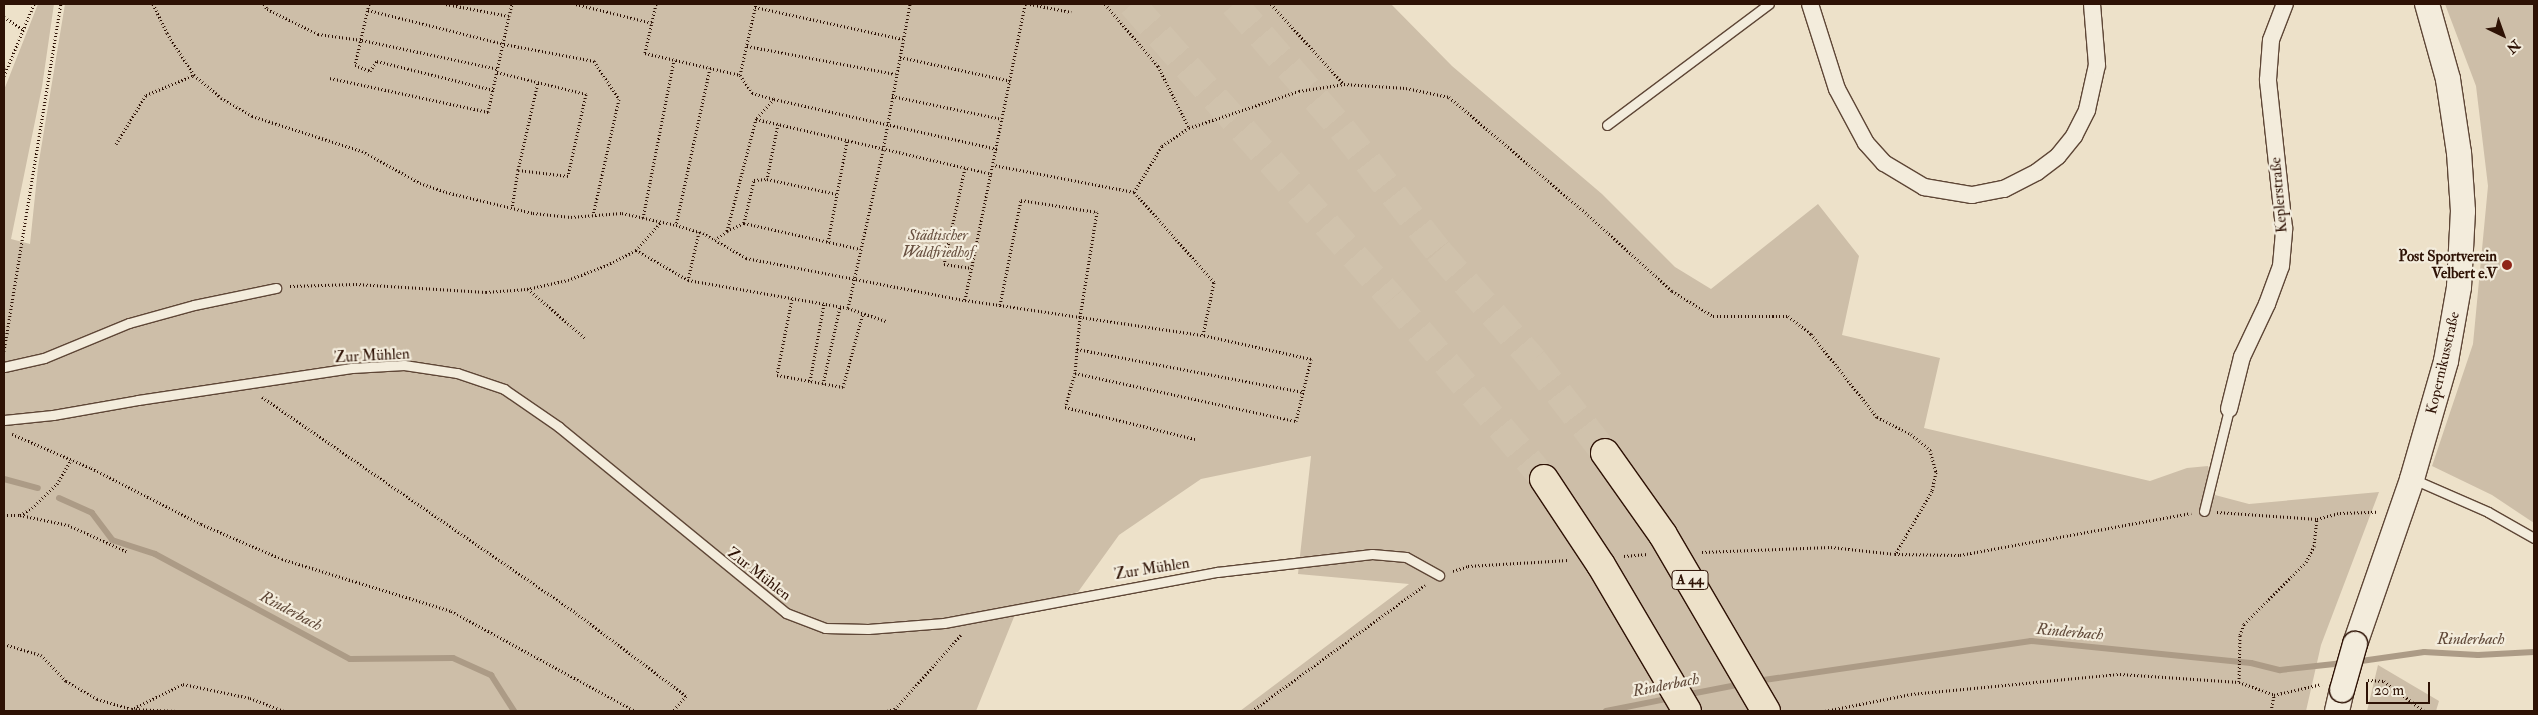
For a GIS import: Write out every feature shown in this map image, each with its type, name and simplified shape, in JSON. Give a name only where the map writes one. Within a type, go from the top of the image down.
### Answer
[{"type":"highway","name":"A 44","points":[[1605,453],[1662,535],[1766,711]]},
{"type":"highway","points":[[1544,479],[1601,565],[1687,711]]},
{"type":"street","points":[[1810,4],[1837,89],[1866,143],[1884,163],[1924,187],[1972,196],[2004,189],[2037,172],[2058,156],[2074,136],[2087,110],[2097,65],[2092,4]]},
{"type":"street","name":"Keplerstraße","points":[[2229,410],[2242,357],[2267,304],[2280,266],[2284,228],[2268,80],[2271,40],[2285,4]]},
{"type":"street","name":"Kopernikusstraße","points":[[2340,701],[2355,644],[2412,479],[2446,361],[2455,315],[2463,249],[2463,211],[2455,117],[2427,4]]},
{"type":"lane","points":[[1608,125],[1769,4]]},
{"type":"lane","points":[[4,367],[44,358],[129,323],[194,305],[276,288]]},
{"type":"lane","name":"Zur Mühlen","points":[[5,419],[54,415],[138,400],[246,386],[352,368],[396,366],[457,373],[504,389],[558,427],[786,613],[825,628],[868,630],[976,618],[1178,578],[1372,554],[1406,557],[1439,575]]},
{"type":"lane","points":[[2204,511],[2229,410]]},
{"type":"lane","points":[[2412,479],[2488,512],[2534,538]]},
{"type":"path","points":[[4,76],[34,4]]},
{"type":"path","points":[[4,352],[61,4]]},
{"type":"path","points":[[153,4],[167,33],[194,75],[221,98],[252,116],[362,151],[420,182],[446,192],[512,208],[571,216],[622,212],[699,232],[746,258],[855,277],[965,300],[1203,335],[1311,359],[1296,421],[1075,373]]},
{"type":"path","points":[[264,4],[267,9],[318,34],[362,40],[498,70],[586,94],[568,176],[518,170]]},
{"type":"path","points":[[369,4],[355,65],[370,71],[376,61],[493,90]]},
{"type":"path","points":[[446,4],[509,16]]},
{"type":"path","points":[[330,78],[488,112],[512,4]]},
{"type":"path","points":[[576,4],[652,23]]},
{"type":"path","points":[[656,4],[645,53],[740,75],[752,92],[774,99],[887,122],[998,149]]},
{"type":"path","points":[[848,308],[883,150],[895,74],[910,4]]},
{"type":"path","points":[[965,300],[998,149],[1002,119],[1025,4]]},
{"type":"path","points":[[1030,4],[1071,12]]},
{"type":"path","points":[[1106,4],[1158,66],[1189,128]]},
{"type":"path","points":[[1271,4],[1344,84]]},
{"type":"path","points":[[740,75],[756,5],[903,40]]},
{"type":"path","points":[[368,10],[504,44],[594,61],[619,99],[593,215]]},
{"type":"path","points":[[4,18],[24,30]]},
{"type":"path","points":[[746,46],[895,74]]},
{"type":"path","points":[[900,57],[1011,81]]},
{"type":"path","points":[[643,218],[674,60]]},
{"type":"path","points":[[676,225],[710,68]]},
{"type":"path","points":[[116,144],[146,94],[194,75]]},
{"type":"path","points":[[512,208],[518,170],[538,82]]},
{"type":"path","points":[[1134,192],[1162,146],[1189,128],[1299,91],[1344,84],[1406,88],[1449,97],[1560,190],[1672,291],[1713,316],[1788,316],[1811,334],[1876,417],[1911,434],[1930,450],[1936,472],[1932,491],[1895,554],[1960,555],[2204,511],[2317,519],[2340,513],[2374,511],[2399,519]]},
{"type":"path","points":[[892,96],[1002,119]]},
{"type":"path","points":[[727,232],[756,119],[774,99]]},
{"type":"path","points":[[756,119],[992,174]]},
{"type":"path","points":[[767,179],[778,124]]},
{"type":"path","points":[[828,242],[848,141]]},
{"type":"path","points":[[994,165],[1134,192],[1214,282],[1203,335]]},
{"type":"path","points":[[965,168],[944,264],[972,268]]},
{"type":"path","points":[[744,223],[754,180],[767,179],[837,194]]},
{"type":"path","points":[[1000,305],[1021,200],[1097,212],[1080,317],[1075,373],[1064,408],[1195,439]]},
{"type":"path","points":[[276,288],[356,284],[486,292],[527,289],[568,280],[636,250],[661,221]]},
{"type":"path","points":[[715,240],[744,223],[860,249]]},
{"type":"path","points":[[688,280],[699,232]]},
{"type":"path","points":[[636,250],[688,280],[848,308],[886,321]]},
{"type":"path","points":[[527,289],[585,338]]},
{"type":"path","points":[[792,299],[777,375],[843,387],[862,313]]},
{"type":"path","points":[[810,381],[824,304]]},
{"type":"path","points":[[823,384],[840,307]]},
{"type":"path","points":[[1077,349],[1303,392]]},
{"type":"path","points":[[246,386],[568,608],[686,696],[673,711]]},
{"type":"path","points":[[5,419],[12,434],[23,441],[72,460],[282,559],[451,611],[635,711]]},
{"type":"path","points":[[20,515],[57,484],[72,460]]},
{"type":"path","points":[[4,515],[20,515],[68,525],[128,552]]},
{"type":"path","points":[[2238,682],[2240,635],[2244,624],[2306,562],[2314,546],[2317,519]]},
{"type":"path","points":[[1252,711],[1439,575]]},
{"type":"path","points":[[887,711],[895,708],[929,674],[976,618]]},
{"type":"path","points":[[4,644],[41,655],[66,681],[97,699],[132,709],[177,711]]},
{"type":"path","points":[[1825,711],[1911,694],[2027,680],[2120,674],[2238,682],[2274,695],[2271,711]]},
{"type":"path","points":[[132,709],[183,684],[250,698],[284,711]]},
{"type":"green space","name":"Städtischer Waldfriedhof","points":[[38,4],[54,4],[42,87],[11,239],[30,244],[38,167],[65,4],[1391,4],[1452,66],[1602,194],[1675,267],[1711,289],[1818,204],[1859,256],[1842,335],[1940,358],[1924,428],[2150,481],[2187,468],[2208,466],[2215,495],[2249,504],[2379,492],[2321,645],[2306,711],[1240,711],[1409,584],[1298,574],[1311,456],[1201,479],[1119,535],[1078,592],[1018,607],[976,711],[4,711],[4,90]]},
{"type":"green space","name":"Post Sportverein Velbert e.V","points":[[2445,4],[2534,4],[2534,523],[2492,495],[2432,466],[2473,344],[2488,186],[2476,86]]},
{"type":"green space","points":[[2378,665],[2439,701],[2436,711],[2367,711]]},
{"type":"waterway","name":"Rinderbach","points":[[4,479],[38,488]]},
{"type":"waterway","name":"Rinderbach","points":[[59,498],[92,513],[112,540],[155,554],[350,659],[453,658],[491,675],[514,711]]},
{"type":"waterway","name":"Rinderbach","points":[[1757,681],[2031,641],[2251,663],[2280,670],[2344,663]]},
{"type":"waterway","name":"Rinderbach","points":[[2354,662],[2424,652],[2478,655],[2534,652]]},
{"type":"waterway","name":"Rinderbach","points":[[1685,695],[1742,684]]},
{"type":"waterway","name":"Rinderbach","points":[[1606,711],[1671,698]]},
{"type":"tunnel","points":[[1132,4],[1392,299],[1544,479]]},
{"type":"tunnel","points":[[1234,4],[1342,129],[1438,251],[1533,360],[1605,453]]},
{"type":"place","name":"Post Sportverein Velbert e.V","points":[[2507,265]]}]
